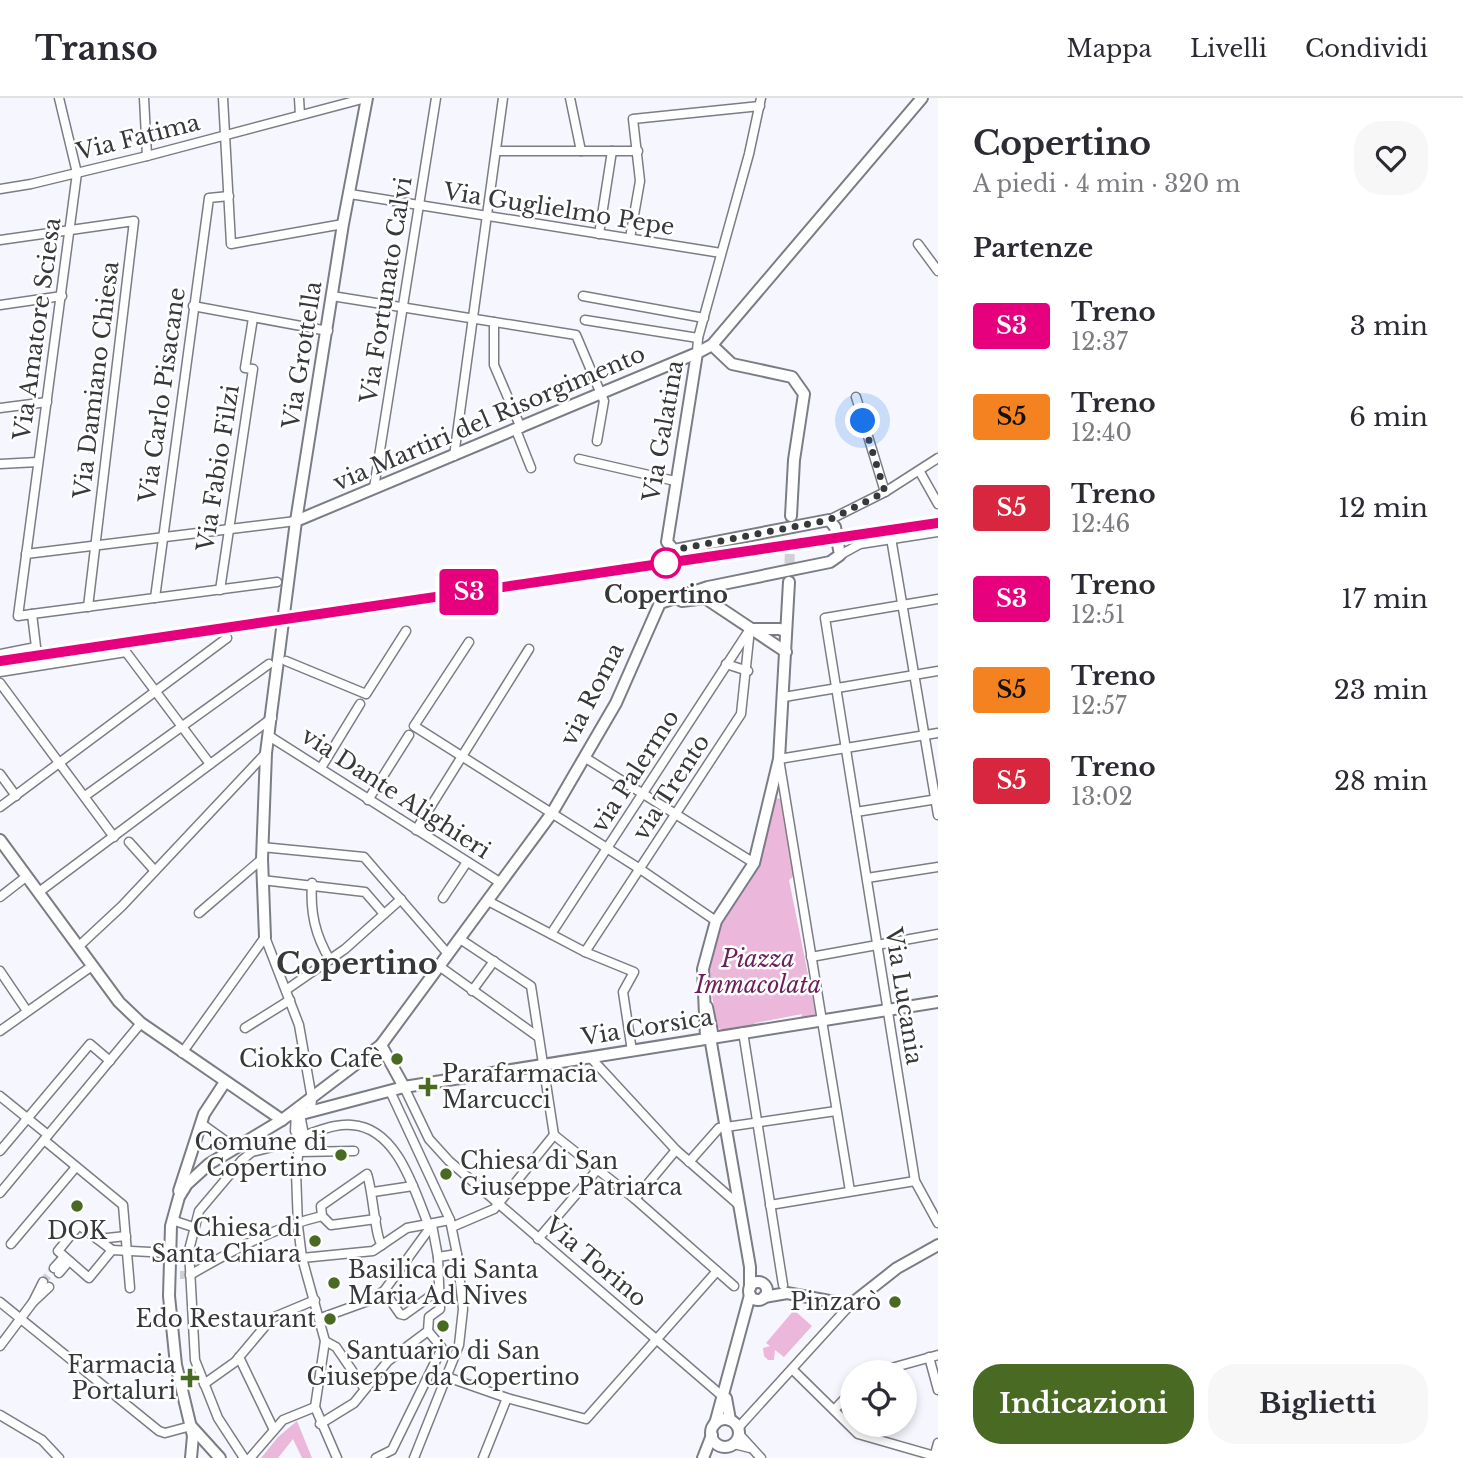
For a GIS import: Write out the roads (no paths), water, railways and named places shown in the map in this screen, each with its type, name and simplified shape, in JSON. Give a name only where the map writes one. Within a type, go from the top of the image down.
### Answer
[{"type":"street","name":"Via Amatore Sciesa","points":[[0,654],[36,647],[32,614],[18,616],[77,173],[59,98]]},
{"type":"street","points":[[144,98],[147,156]]},
{"type":"street","points":[[223,98],[231,244],[343,224]]},
{"type":"street","points":[[299,98],[300,115]]},
{"type":"street","name":"Via Fatima","points":[[0,188],[147,156],[366,98]]},
{"type":"street","name":"Via Grottella","points":[[265,937],[262,846],[269,736],[296,521],[343,224],[366,98]]},
{"type":"street","name":"Via Fortunato Calvi","points":[[374,488],[436,98]]},
{"type":"street","points":[[454,456],[503,98]]},
{"type":"street","points":[[569,98],[581,151]]},
{"type":"street","name":"Via Galatina","points":[[829,520],[674,550],[667,542],[697,353],[712,345],[922,98]]},
{"type":"street","points":[[630,239],[640,181],[633,119],[760,102],[698,338],[697,353]]},
{"type":"street","points":[[496,151],[638,151]]},
{"type":"street","points":[[599,234],[611,151]]},
{"type":"street","name":"Via Guglielmo Pepe","points":[[350,194],[721,253]]},
{"type":"street","name":"Via Carlo Pisacane","points":[[155,598],[209,198],[229,196]]},
{"type":"street","name":"Via Damiano Chiesa","points":[[71,230],[134,221],[88,607]]},
{"type":"street","points":[[0,240],[71,230]]},
{"type":"street","points":[[918,244],[938,271]]},
{"type":"street","points":[[0,305],[62,296]]},
{"type":"street","points":[[332,296],[576,335],[604,401],[597,441]]},
{"type":"street","points":[[583,296],[704,318]]},
{"type":"street","points":[[193,306],[328,331]]},
{"type":"street","name":"Via Fabio Filzi","points":[[220,590],[253,369],[245,368],[253,318]]},
{"type":"street","points":[[585,320],[698,338]]},
{"type":"street","points":[[494,322],[494,365],[531,468]]},
{"type":"street","points":[[712,345],[732,365],[792,377],[804,394],[805,403],[795,447],[792,516]]},
{"type":"street","name":"via Martiri del Risorgimento","points":[[296,521],[697,353]]},
{"type":"street","points":[[856,397],[885,492]]},
{"type":"street","points":[[0,408],[47,402]]},
{"type":"street","points":[[938,458],[885,492],[829,520],[838,537],[840,555],[860,544],[938,532]]},
{"type":"street","points":[[579,459],[675,481]]},
{"type":"street","points":[[0,464],[38,461]]},
{"type":"street","points":[[920,472],[938,503]]},
{"type":"street","points":[[26,554],[296,521]]},
{"type":"street","points":[[891,538],[938,815]]},
{"type":"street","name":"via Roma","points":[[307,1107],[381,1045],[552,813],[616,703],[660,603],[672,596],[707,593],[725,583],[804,569],[830,562],[840,555]]},
{"type":"street","points":[[32,614],[277,582]]},
{"type":"street","points":[[763,1291],[750,1267],[704,1001],[703,968],[716,921],[754,863],[779,759],[789,582]]},
{"type":"street","points":[[720,600],[725,583]]},
{"type":"street","points":[[707,593],[750,629],[764,633],[786,632]]},
{"type":"street","points":[[707,593],[720,600],[728,611]]},
{"type":"street","points":[[937,799],[856,812],[825,618],[938,599]]},
{"type":"street","points":[[764,633],[787,611]]},
{"type":"street","name":"via Palermo","points":[[551,934],[750,629]]},
{"type":"street","name":"via Trento","points":[[585,952],[740,714],[748,671],[750,629]]},
{"type":"street","points":[[286,661],[366,694],[406,631]]},
{"type":"street","points":[[764,633],[786,652]]},
{"type":"street","points":[[0,807],[227,638]]},
{"type":"street","points":[[469,642],[414,726],[640,869],[716,921]]},
{"type":"street","points":[[416,830],[529,649]]},
{"type":"street","points":[[0,672],[126,652],[210,764]]},
{"type":"street","points":[[85,796],[270,664]]},
{"type":"street","points":[[726,664],[748,671]]},
{"type":"street","points":[[784,697],[938,671]]},
{"type":"street","points":[[0,682],[114,836]]},
{"type":"street","points":[[321,768],[360,704]]},
{"type":"street","points":[[39,892],[272,718]]},
{"type":"street","points":[[779,759],[938,733]]},
{"type":"street","points":[[368,800],[409,735]]},
{"type":"street","name":"via Dante Alighieri","points":[[269,736],[501,883]]},
{"type":"street","points":[[78,947],[155,871],[267,753]]},
{"type":"street","points":[[584,757],[754,863]]},
{"type":"street","points":[[779,759],[850,1191]]},
{"type":"street","points":[[0,774],[16,796]]},
{"type":"street","name":"Via Lucania","points":[[856,812],[915,1181],[938,1223]]},
{"type":"street","points":[[0,841],[92,966],[120,1002],[141,1023],[282,1120]]},
{"type":"street","points":[[129,842],[155,871]]},
{"type":"street","points":[[262,846],[364,857],[448,954]]},
{"type":"street","points":[[200,913],[262,859]]},
{"type":"street","points":[[443,898],[467,862]]},
{"type":"street","points":[[867,878],[938,867]]},
{"type":"street","points":[[0,897],[27,876]]},
{"type":"street","points":[[262,880],[312,883],[365,892],[384,914]]},
{"type":"street","points":[[312,883],[311,908],[319,941],[330,960]]},
{"type":"street","points":[[286,990],[330,960],[401,900]]},
{"type":"street","points":[[488,901],[585,952],[634,972],[623,992],[632,1051]]},
{"type":"street","points":[[811,957],[938,934]]},
{"type":"street","points":[[265,937],[299,1025],[307,1107],[295,1131],[302,1138]]},
{"type":"street","points":[[182,1053],[265,937]]},
{"type":"street","points":[[460,939],[531,985],[554,1135],[635,1199],[734,1286]]},
{"type":"street","points":[[472,991],[494,961]]},
{"type":"street","points":[[0,1031],[92,966]]},
{"type":"street","points":[[439,967],[537,1036]]},
{"type":"street","points":[[2,977],[27,1011]]},
{"type":"street","points":[[245,1028],[290,1000]]},
{"type":"street","name":"Via Corsica","points":[[179,1197],[199,1172],[234,1147],[307,1107],[404,1087],[938,1002]]},
{"type":"street","points":[[0,1193],[141,1023]]},
{"type":"street","points":[[703,1458],[721,1395],[763,1291],[770,1205],[743,1032]]},
{"type":"street","points":[[0,1151],[90,1044],[110,1061]]},
{"type":"street","points":[[381,1045],[404,1087]]},
{"type":"street","points":[[591,1058],[676,1150],[740,1206]]},
{"type":"street","points":[[220,1458],[198,1438],[191,1426],[172,1345],[169,1253],[172,1220],[188,1161],[205,1114],[225,1082]]},
{"type":"street","name":"Via Torino","points":[[404,1087],[429,1139],[497,1205],[721,1395]]},
{"type":"street","points":[[390,1091],[451,1224],[457,1254],[462,1328],[447,1377],[414,1458]]},
{"type":"street","points":[[0,1096],[27,1118],[76,1167],[123,1205],[130,1288]]},
{"type":"street","points":[[689,1162],[719,1129],[836,1111]]},
{"type":"street","points":[[202,1124],[234,1147]]},
{"type":"street","points":[[244,1458],[223,1428],[195,1360],[189,1250],[199,1211],[252,1152],[345,1125],[368,1128],[381,1137],[398,1157],[430,1224],[438,1257],[440,1309],[429,1317]]},
{"type":"street","points":[[302,1258],[380,1247],[407,1228],[451,1224],[494,1209],[554,1135]]},
{"type":"street","points":[[302,1138],[299,1152],[297,1222],[302,1258],[321,1318],[325,1341],[315,1407],[320,1424],[337,1458]]},
{"type":"street","points":[[416,1144],[429,1139]]},
{"type":"street","points":[[635,1199],[676,1150]]},
{"type":"street","points":[[299,1152],[354,1151]]},
{"type":"street","points":[[188,1161],[190,1168],[199,1172]]},
{"type":"street","points":[[11,1244],[76,1167]]},
{"type":"street","points":[[538,1239],[597,1170]]},
{"type":"street","points":[[376,1219],[331,1225],[322,1216],[321,1206],[367,1174],[373,1192],[376,1219],[375,1230],[380,1247]]},
{"type":"street","points":[[770,1205],[915,1181]]},
{"type":"street","points":[[373,1192],[413,1186]]},
{"type":"street","points":[[190,1275],[228,1253],[297,1222],[322,1216]]},
{"type":"street","points":[[172,1220],[193,1227]]},
{"type":"street","points":[[321,1318],[368,1301],[384,1291],[430,1224]]},
{"type":"street","points":[[112,1251],[89,1278],[58,1251],[79,1225],[112,1251],[169,1253]]},
{"type":"street","points":[[98,1239],[126,1236]]},
{"type":"street","points":[[711,1458],[850,1305],[897,1268],[938,1245]]},
{"type":"street","points":[[438,1257],[457,1254]]},
{"type":"street","points":[[56,1271],[66,1259]]},
{"type":"street","points":[[447,1377],[507,1398],[586,1419],[717,1271]]},
{"type":"street","points":[[0,1346],[46,1284]]},
{"type":"street","points":[[384,1291],[400,1314],[419,1307],[421,1302],[439,1290]]},
{"type":"street","points":[[763,1291],[850,1305]]},
{"type":"street","points":[[734,1435],[725,1403],[753,1310],[763,1291]]},
{"type":"street","points":[[204,1384],[240,1357],[272,1318],[315,1300]]},
{"type":"street","points":[[0,1302],[159,1431],[165,1433],[191,1426]]},
{"type":"street","points":[[376,1458],[392,1450],[442,1348],[428,1331],[429,1317],[421,1302]]},
{"type":"street","points":[[320,1424],[354,1403],[388,1361],[428,1331]]},
{"type":"street","points":[[325,1341],[336,1347],[364,1388]]},
{"type":"street","points":[[917,1361],[934,1356],[938,1390]]},
{"type":"street","points":[[240,1357],[274,1430]]},
{"type":"street","points":[[792,1369],[858,1434],[935,1457],[938,1443]]},
{"type":"street","points":[[483,1458],[507,1398]]},
{"type":"street","points":[[834,1410],[840,1404]]},
{"type":"street","points":[[250,1458],[283,1420],[315,1407]]},
{"type":"street","points":[[0,1415],[42,1440],[59,1458]]},
{"type":"street","points":[[713,1429],[717,1444],[734,1435]]},
{"type":"street","points":[[713,1429],[734,1435],[761,1458]]},
{"type":"street","points":[[191,1458],[198,1438]]},
{"type":"tunnel","points":[[789,579],[791,518]]},
{"type":"tunnel","points":[[43,1282],[54,1268]]},
{"type":"tunnel","points":[[168,1275],[190,1275]]},
{"type":"railway","points":[[0,661],[938,523]]},
{"type":"train","name":"S3","points":[[0,661],[938,523]]},
{"type":"place","name":"Copertino","points":[[666,563]]},
{"type":"place","name":"Ciokko Cafè","points":[[397,1059]]},
{"type":"place","name":"Parafarmacia Marcucci","points":[[428,1087]]},
{"type":"place","name":"Comune di Copertino","points":[[341,1155]]},
{"type":"place","name":"Chiesa di San Giuseppe Patriarca","points":[[446,1174]]},
{"type":"place","name":"DOK","points":[[77,1206]]},
{"type":"place","name":"Chiesa di Santa Chiara","points":[[315,1241]]},
{"type":"place","name":"Basilica di Santa Maria Ad Nives","points":[[334,1283]]},
{"type":"place","name":"Pinzarò","points":[[895,1302]]},
{"type":"place","name":"Edo Restaurant","points":[[330,1319]]},
{"type":"place","name":"Santuario di San Giuseppe da Copertino","points":[[443,1326]]},
{"type":"place","name":"Farmacia Portaluri","points":[[190,1378]]},
{"type":"district","name":"Copertino","points":[[357,963]]},
{"type":"park label","name":"Piazza Immacolata","points":[[758,972]]}]
